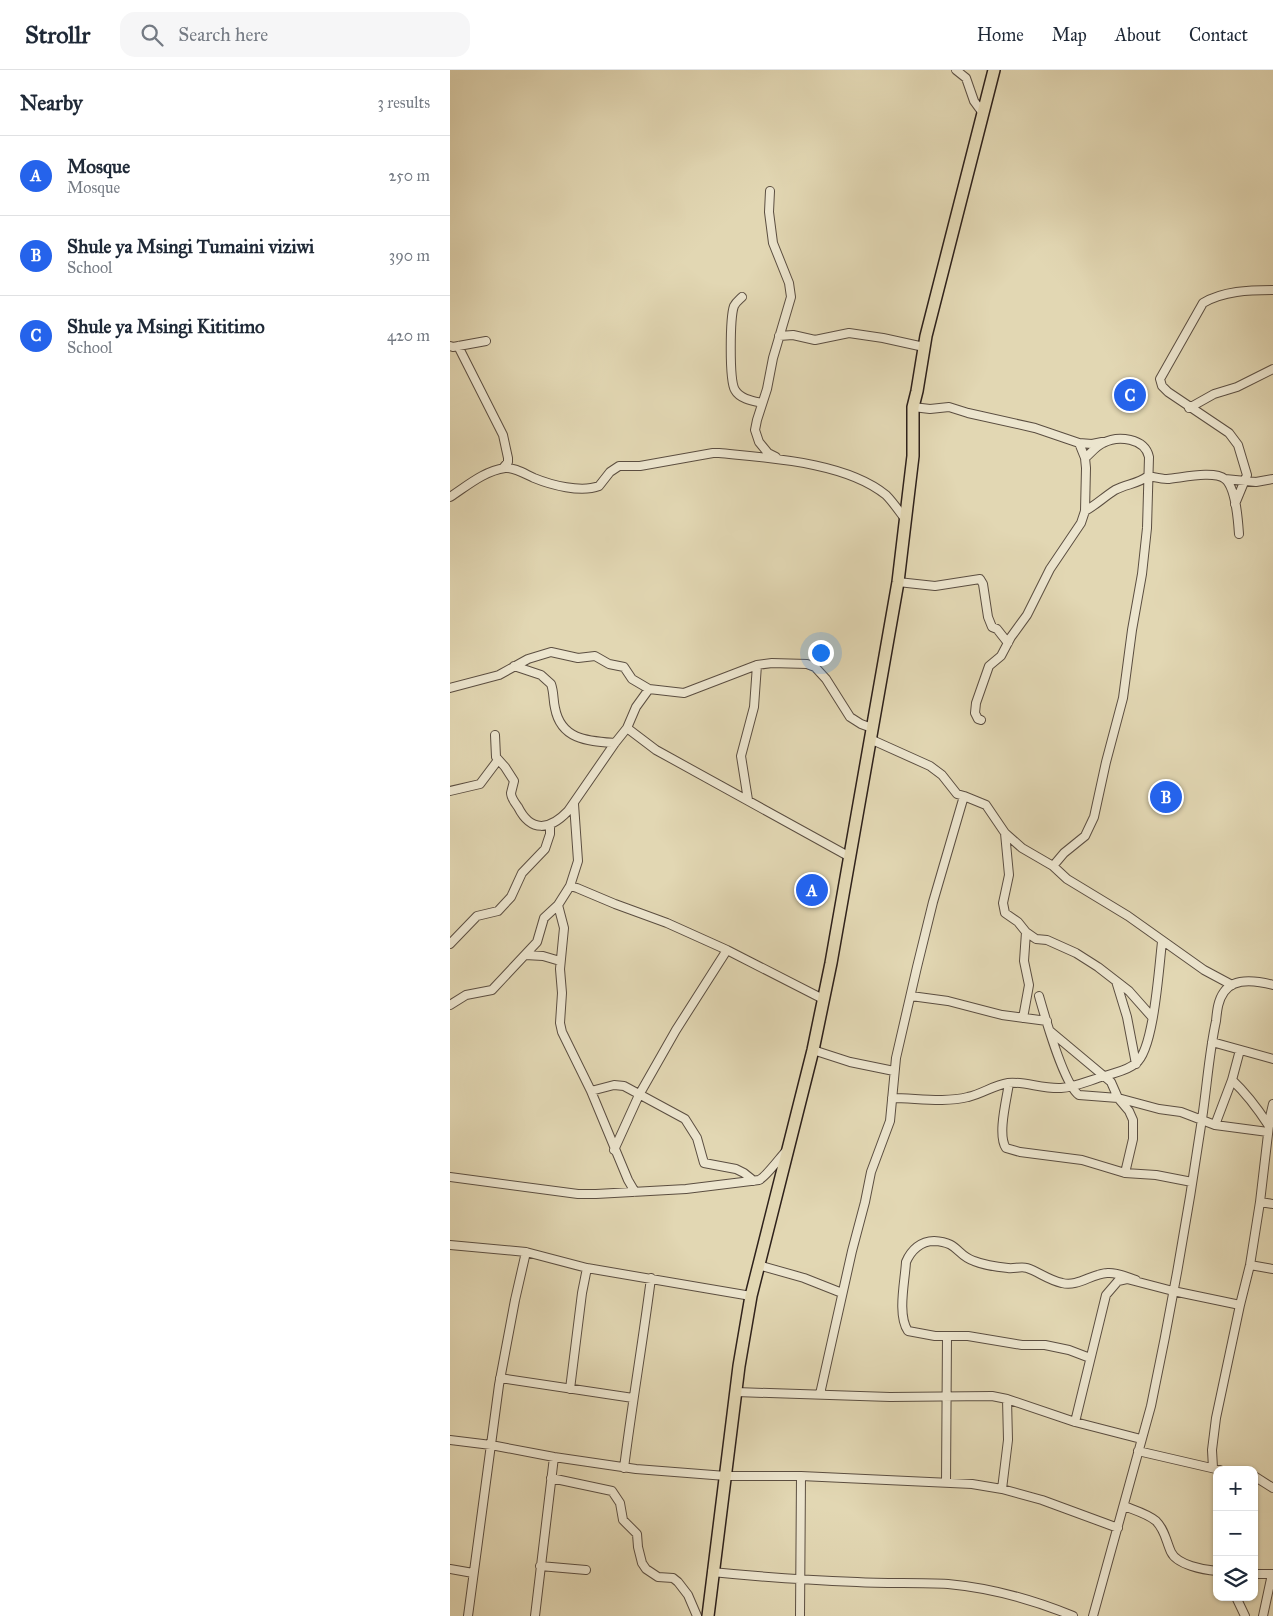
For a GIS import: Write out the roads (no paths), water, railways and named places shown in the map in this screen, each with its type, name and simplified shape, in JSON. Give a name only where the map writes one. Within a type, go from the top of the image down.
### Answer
[{"type":"highway","points":[[708,1616],[736,1392],[751,1296],[813,1050],[850,857],[898,582],[913,456],[913,407],[924,347],[994,70]]},
{"type":"street","points":[[956,70],[966,78],[974,101],[982,112]]},
{"type":"street","points":[[770,191],[769,212],[773,243],[789,283],[791,293],[786,319],[779,336],[757,420],[756,436],[764,449],[777,458]]},
{"type":"street","points":[[1235,504],[1245,481],[1246,470],[1238,445],[1234,439],[1216,425],[1189,408],[1162,386],[1160,379],[1202,303],[1214,296],[1273,290]]},
{"type":"street","points":[[742,298],[736,302],[734,309],[731,338],[732,380],[735,391],[739,395],[762,403]]},
{"type":"street","points":[[779,336],[793,335],[815,340],[849,333],[924,347]]},
{"type":"street","points":[[486,341],[454,346],[503,435],[508,458],[504,468]]},
{"type":"street","points":[[1189,408],[1214,394],[1237,387],[1273,369]]},
{"type":"street","points":[[913,407],[930,409],[949,407],[1035,428],[1079,443],[1092,444],[1113,439],[1131,440],[1148,450],[1147,528],[1123,698],[1094,817],[1084,836],[1064,853],[1053,866]]},
{"type":"street","points":[[1085,458],[1104,442]]},
{"type":"street","points":[[981,720],[976,716],[976,708],[989,666],[1002,656],[1008,643],[1027,615],[1050,569],[1077,530],[1084,511],[1085,458],[1079,443]]},
{"type":"street","points":[[450,497],[486,474],[504,468],[511,468],[550,485],[584,489],[599,486],[610,472],[619,466],[640,466],[713,453],[777,458],[841,472],[862,480],[887,496],[905,519]]},
{"type":"street","points":[[1148,476],[1166,479],[1214,475],[1225,479],[1245,481],[1273,479]]},
{"type":"street","points":[[1084,511],[1096,506],[1116,489],[1141,482],[1148,476]]},
{"type":"street","points":[[1225,479],[1229,484],[1235,504],[1239,534]]},
{"type":"street","points":[[898,582],[935,586],[980,579],[983,584],[988,618],[992,627],[1008,643]]},
{"type":"street","points":[[450,688],[499,675],[528,659],[551,652],[578,658],[595,656],[609,664],[624,667],[632,679],[649,689],[684,692],[757,665],[799,663],[815,667],[826,679],[850,717],[871,733],[942,774],[956,794],[986,805],[1005,833],[1022,848],[1053,866],[1067,879],[1128,916],[1162,942],[1204,970],[1232,985]]},
{"type":"street","points":[[748,800],[741,756],[754,707],[757,665]]},
{"type":"street","points":[[514,666],[541,675],[552,684],[558,720],[569,733],[598,741],[615,743]]},
{"type":"street","points":[[495,735],[495,752],[498,760],[514,781],[511,794],[522,815],[534,825],[543,827],[550,825],[562,818],[574,804],[627,728],[636,707],[649,689]]},
{"type":"street","points":[[627,728],[656,750],[850,857]]},
{"type":"street","points":[[450,791],[480,784],[498,760]]},
{"type":"street","points":[[820,1394],[874,1161],[890,1121],[894,1071],[899,1042],[933,902],[964,796]]},
{"type":"street","points":[[450,1005],[466,995],[492,990],[518,960],[537,942],[544,918],[558,905],[570,886],[578,861],[574,804]]},
{"type":"street","points":[[450,944],[477,916],[498,911],[511,897],[522,872],[545,849],[550,834],[550,825]]},
{"type":"street","points":[[1005,833],[1009,875],[1003,903],[1005,913],[1036,939],[1047,940],[1076,953],[1116,981],[1152,1017]]},
{"type":"street","points":[[570,886],[667,923],[727,950],[823,999]]},
{"type":"street","points":[[558,905],[564,928],[560,961],[562,993],[560,1023],[562,1032],[591,1091],[614,1150],[635,1192]]},
{"type":"street","points":[[1023,1018],[1029,985],[1024,961],[1026,932]]},
{"type":"street","points":[[892,1098],[958,1099],[1009,1082],[1042,1088],[1070,1087],[1122,1071],[1136,1064],[1143,1055],[1147,1044],[1162,942]]},
{"type":"street","points":[[614,1150],[639,1095],[676,1030],[727,950]]},
{"type":"street","points":[[525,955],[543,956],[560,961]]},
{"type":"street","points":[[1116,981],[1127,1017],[1136,1064]]},
{"type":"street","points":[[1093,1616],[1151,1406],[1192,1182],[1220,999],[1224,990],[1232,985],[1254,981],[1273,985]]},
{"type":"street","points":[[911,996],[948,1000],[994,1013],[1047,1021]]},
{"type":"street","points":[[1039,996],[1070,1087],[1079,1095],[1117,1094],[1159,1109],[1181,1112],[1215,1125],[1269,1129]]},
{"type":"street","points":[[1050,1031],[1111,1082],[1129,1111],[1134,1129],[1125,1173]]},
{"type":"street","points":[[1212,1042],[1273,1059]]},
{"type":"street","points":[[813,1050],[850,1062],[894,1071]]},
{"type":"street","points":[[1215,1125],[1232,1080],[1240,1050]]},
{"type":"street","points":[[1117,1094],[1122,1071]]},
{"type":"street","points":[[1232,1080],[1253,1101],[1269,1129]]},
{"type":"street","points":[[1009,1082],[1002,1140],[1006,1148],[1020,1152],[1082,1160],[1125,1173],[1156,1175],[1192,1182]]},
{"type":"street","points":[[591,1091],[614,1085],[624,1086],[685,1119],[697,1138],[704,1163],[736,1169],[744,1172],[754,1181]]},
{"type":"street","points":[[1216,1466],[1212,1450],[1216,1418],[1250,1265],[1273,1104]]},
{"type":"street","points":[[450,1177],[578,1194],[686,1189],[754,1181],[764,1178],[788,1148]]},
{"type":"street","points":[[1260,1202],[1273,1204]]},
{"type":"street","points":[[1090,1358],[1069,1350],[1045,1345],[1022,1345],[968,1336],[947,1336],[908,1331],[903,1322],[902,1310],[908,1256],[926,1242],[942,1242],[954,1246],[966,1257],[980,1263],[1006,1268],[1025,1268],[1064,1284],[1080,1282],[1109,1273],[1173,1291],[1240,1304]]},
{"type":"street","points":[[450,1245],[526,1252],[587,1268],[751,1296]]},
{"type":"street","points":[[468,1616],[500,1378],[516,1293],[526,1252]]},
{"type":"street","points":[[758,1265],[804,1278],[842,1294]]},
{"type":"street","points":[[1250,1265],[1273,1269]]},
{"type":"street","points":[[570,1389],[587,1268]]},
{"type":"street","points":[[624,1468],[651,1278]]},
{"type":"street","points":[[1075,1422],[1106,1295],[1118,1281],[1136,1280]]},
{"type":"street","points":[[946,1482],[947,1336]]},
{"type":"street","points":[[500,1378],[633,1398]]},
{"type":"street","points":[[736,1392],[890,1397],[979,1395],[1007,1399],[1075,1422],[1141,1439]]},
{"type":"street","points":[[1002,1490],[1009,1434],[1007,1399]]},
{"type":"street","points":[[450,1440],[491,1445],[624,1468],[726,1476],[801,1476],[972,1484],[1042,1500],[1118,1528]]},
{"type":"street","points":[[1138,1451],[1213,1468]]},
{"type":"street","points":[[535,1616],[554,1457]]},
{"type":"street","points":[[800,1616],[801,1476]]},
{"type":"street","points":[[551,1478],[612,1491],[620,1503],[624,1520],[636,1534],[642,1563],[646,1569],[658,1577],[672,1578],[678,1582],[688,1595],[697,1616]]},
{"type":"street","points":[[1258,1479],[1273,1488]]},
{"type":"street","points":[[1124,1506],[1154,1519],[1164,1532],[1172,1553],[1178,1560],[1196,1567],[1213,1570]]},
{"type":"street","points":[[540,1566],[586,1570]]},
{"type":"street","points":[[450,1569],[473,1573]]},
{"type":"street","points":[[712,1572],[800,1580],[948,1584],[1008,1595],[1049,1606],[1073,1616]]},
{"type":"street","points":[[1258,1574],[1272,1574],[1263,1616]]},
{"type":"street","points":[[1238,1601],[1243,1614]]},
{"type":"place","name":"Shule ya Msingi Kititimo","points":[[1130,395]]},
{"type":"place","name":"Shule ya Msingi Tumaini viziwi","points":[[1166,797]]},
{"type":"place","name":"Mosque","points":[[812,890]]}]
